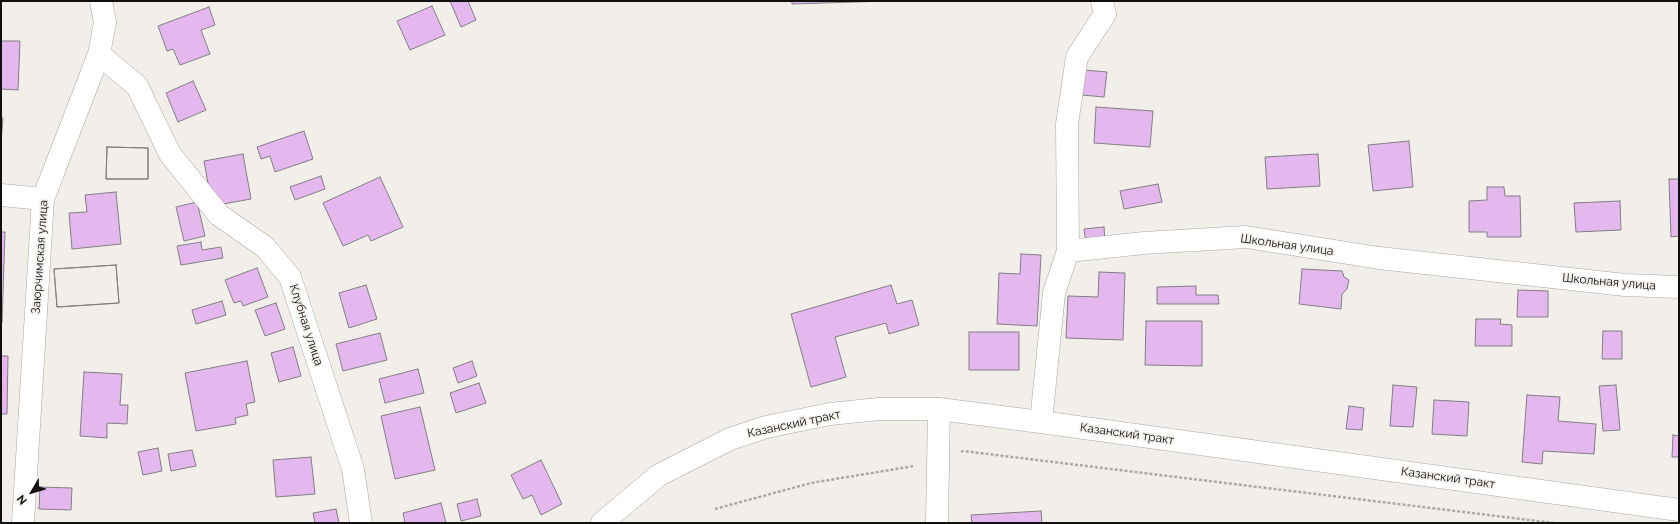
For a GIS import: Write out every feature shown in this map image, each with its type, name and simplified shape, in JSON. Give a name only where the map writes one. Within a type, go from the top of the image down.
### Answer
[{"type":"street","name":"Заюрчимская улица","points":[[23,523],[43,199],[99,54],[105,22],[101,1]]},
{"type":"street","points":[[1041,422],[1054,292],[1068,251],[1068,124],[1077,57],[1105,14],[1102,1]]},
{"type":"street","name":"Клубная улица","points":[[99,54],[137,86],[170,154],[219,215],[265,247],[290,276],[353,469],[361,523]]},
{"type":"street","points":[[1,195],[43,199]]},
{"type":"street","name":"Школьная улица","points":[[1068,251],[1144,243],[1246,236],[1379,258],[1625,285],[1679,287]]},
{"type":"street","name":"Казанский тракт","points":[[602,523],[659,475],[730,439],[766,427],[830,414],[879,409],[939,409],[1679,510]]},
{"type":"street","points":[[937,523],[939,409]]},
{"type":"path","points":[[715,509],[810,483],[938,462],[963,451],[1554,523]]},
{"type":"building","points":[[450,1],[468,1],[476,20],[461,27]]},
{"type":"building","points":[[792,1],[887,1],[792,4]]},
{"type":"building","points":[[432,6],[445,35],[410,50],[397,21]]},
{"type":"building","points":[[209,7],[215,25],[201,30],[210,54],[180,65],[173,49],[167,51],[158,26]]},
{"type":"building","points":[[1,41],[20,41],[18,90],[1,89]]},
{"type":"building","points":[[1084,70],[1107,72],[1104,97],[1082,95]]},
{"type":"building","points":[[193,81],[206,110],[178,122],[166,93]]},
{"type":"building","points":[[1096,107],[1153,111],[1150,147],[1094,143]]},
{"type":"building","points":[[1,118],[3,118],[1,143]]},
{"type":"building","points":[[304,131],[313,159],[275,172],[270,156],[261,159],[257,147]]},
{"type":"building","points":[[1409,141],[1413,187],[1373,191],[1368,145]]},
{"type":"building","points":[[107,147],[148,148],[148,179],[106,179]]},
{"type":"building","points":[[107,147],[148,148],[148,179],[106,179]]},
{"type":"building","points":[[243,154],[251,199],[212,206],[204,161]]},
{"type":"building","points":[[1318,154],[1320,186],[1267,189],[1265,157]]},
{"type":"building","points":[[321,176],[325,189],[295,200],[290,187]]},
{"type":"building","points":[[380,177],[403,227],[371,241],[368,235],[343,246],[323,203]]},
{"type":"building","points":[[1669,179],[1679,179],[1679,236],[1671,237]]},
{"type":"building","points":[[1158,184],[1162,202],[1124,209],[1120,191]]},
{"type":"building","points":[[1487,187],[1504,187],[1505,196],[1520,196],[1521,237],[1487,237],[1487,232],[1469,232],[1469,201],[1487,200]]},
{"type":"building","points":[[116,192],[121,244],[72,249],[69,213],[87,212],[85,195]]},
{"type":"building","points":[[1620,201],[1621,230],[1576,232],[1574,203]]},
{"type":"building","points":[[197,202],[205,236],[184,241],[176,207]]},
{"type":"building","points":[[1104,227],[1105,241],[1086,243],[1084,229]]},
{"type":"building","points":[[1,232],[5,232],[2,323],[1,323]]},
{"type":"building","points":[[201,242],[202,250],[221,247],[223,258],[181,265],[177,246]]},
{"type":"building","points":[[1021,254],[1041,255],[1037,326],[997,324],[999,273],[1020,274]]},
{"type":"building","points":[[116,265],[119,303],[57,307],[54,269]]},
{"type":"building","points":[[116,265],[119,303],[57,307],[54,269]]},
{"type":"building","points":[[257,268],[268,297],[243,306],[241,301],[234,303],[225,280]]},
{"type":"building","points":[[1302,269],[1342,271],[1344,277],[1349,280],[1347,289],[1342,294],[1341,309],[1299,304]]},
{"type":"building","points":[[1099,272],[1125,273],[1123,340],[1066,338],[1068,296],[1098,297]]},
{"type":"building","points":[[366,285],[377,319],[349,328],[339,293]]},
{"type":"building","points":[[891,285],[897,304],[912,300],[919,325],[889,334],[886,323],[835,337],[846,377],[811,387],[791,314]]},
{"type":"building","points":[[1196,286],[1196,295],[1218,295],[1219,304],[1157,304],[1157,287]]},
{"type":"building","points":[[1518,290],[1548,291],[1548,317],[1517,317]]},
{"type":"building","points":[[222,301],[226,315],[196,324],[192,310]]},
{"type":"building","points":[[276,303],[285,329],[265,336],[255,310]]},
{"type":"building","points":[[1476,319],[1501,319],[1500,324],[1512,325],[1512,346],[1475,346]]},
{"type":"building","points":[[1146,321],[1202,321],[1202,366],[1145,365]]},
{"type":"building","points":[[1603,331],[1622,331],[1622,359],[1602,359]]},
{"type":"building","points":[[969,332],[1019,332],[1019,370],[969,370]]},
{"type":"building","points":[[380,333],[387,360],[343,371],[336,344]]},
{"type":"building","points":[[293,347],[301,376],[279,382],[271,353]]},
{"type":"building","points":[[1,356],[8,356],[7,414],[1,414]]},
{"type":"building","points":[[247,361],[255,402],[246,404],[248,415],[235,418],[236,424],[196,431],[185,373]]},
{"type":"building","points":[[472,361],[477,376],[458,383],[453,368]]},
{"type":"building","points":[[418,369],[424,393],[385,403],[379,379]]},
{"type":"building","points":[[84,372],[122,374],[120,405],[128,405],[127,424],[107,423],[107,438],[80,436]]},
{"type":"building","points":[[479,383],[486,403],[456,413],[450,393]]},
{"type":"building","points":[[1393,385],[1417,387],[1413,427],[1390,426]]},
{"type":"building","points":[[1616,385],[1620,430],[1603,431],[1599,386]]},
{"type":"building","points":[[1527,395],[1560,397],[1558,421],[1596,424],[1594,454],[1543,451],[1542,464],[1522,462]]},
{"type":"building","points":[[1434,400],[1469,402],[1467,436],[1432,434]]},
{"type":"building","points":[[1349,406],[1364,408],[1362,430],[1346,429]]},
{"type":"building","points":[[420,407],[435,470],[395,479],[381,416]]},
{"type":"building","points":[[1673,435],[1679,436],[1679,457],[1672,457]]},
{"type":"building","points":[[158,448],[162,471],[143,475],[138,452]]},
{"type":"building","points":[[192,450],[196,466],[171,471],[168,454]]},
{"type":"building","points":[[311,457],[315,494],[276,497],[273,460]]},
{"type":"building","points":[[541,460],[562,504],[541,515],[532,495],[523,499],[511,475]]},
{"type":"building","points":[[40,487],[72,488],[71,510],[39,509]]},
{"type":"building","points":[[477,499],[481,516],[461,521],[457,504]]},
{"type":"building","points":[[441,503],[446,523],[405,523],[403,513]]},
{"type":"building","points":[[336,509],[339,523],[315,523],[313,513]]},
{"type":"building","points":[[1041,511],[1042,523],[972,523],[971,515]]}]
